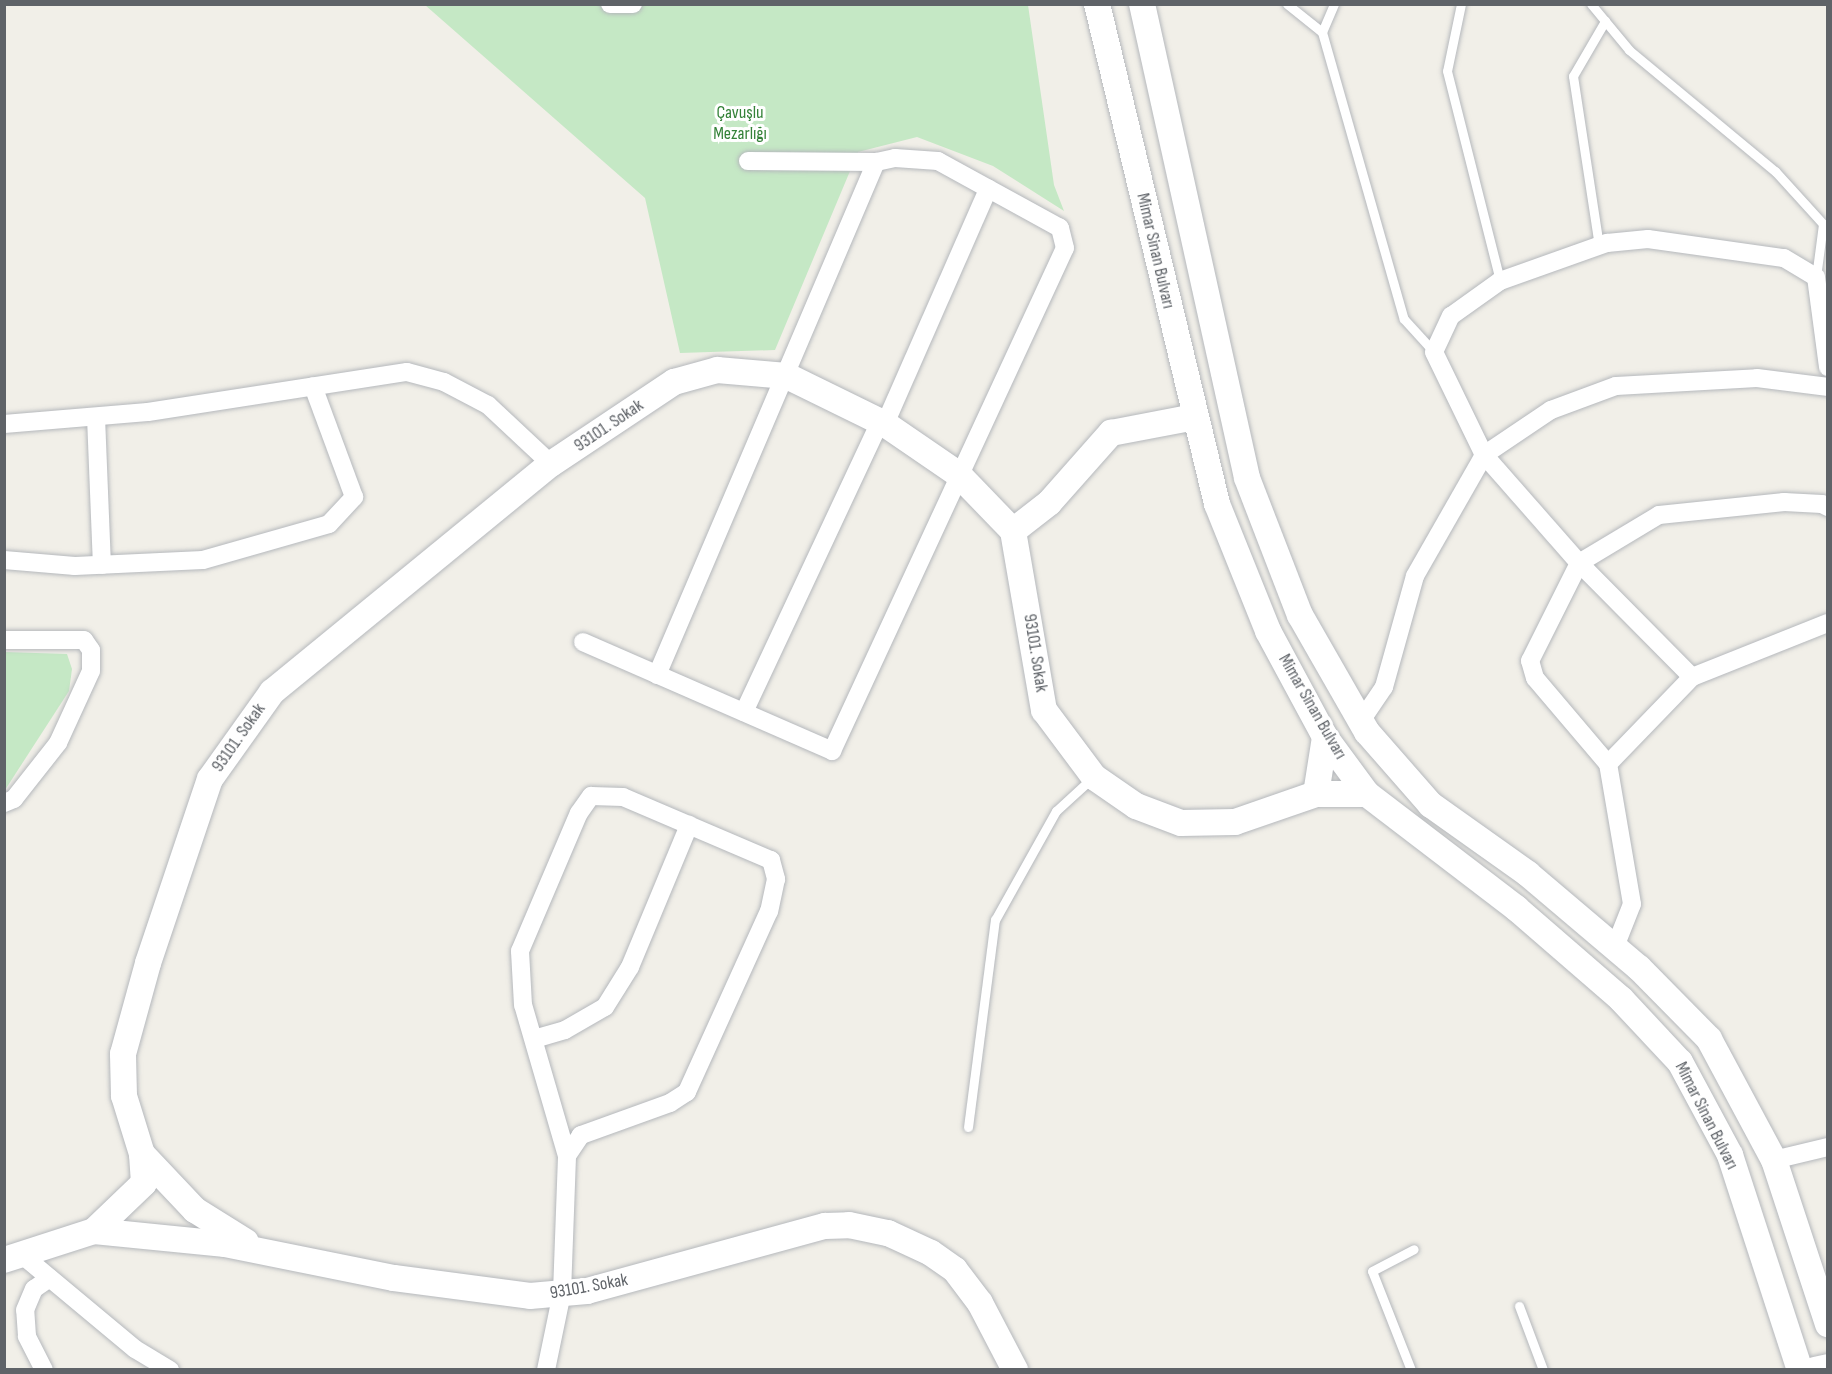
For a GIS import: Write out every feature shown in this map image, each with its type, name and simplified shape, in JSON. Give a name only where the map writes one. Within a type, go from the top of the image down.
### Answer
[{"type":"street","points":[[610,4],[633,4]]},
{"type":"street","name":"Mimar Sinan Bulvarı","points":[[1097,4],[1217,504],[1264,620],[1325,737],[1367,794],[1531,921],[1621,999],[1680,1062],[1730,1155],[1800,1370]]},
{"type":"street","name":"Mimar Sinan Bulvarı","points":[[1142,4],[1247,478],[1300,615],[1361,721],[1431,804],[1528,874],[1615,947],[1709,1039],[1774,1160],[1827,1324]]},
{"type":"street","points":[[583,642],[832,751],[958,474],[1065,248],[1060,228],[938,161],[895,158],[876,162],[748,161]]},
{"type":"street","points":[[657,675],[787,376],[876,162]]},
{"type":"street","points":[[744,712],[883,423],[988,189]]},
{"type":"street","points":[[1692,676],[1579,563],[1484,455],[1434,352],[1451,316],[1500,281],[1599,246],[1648,239],[1721,246],[1784,258],[1816,277],[1827,368]]},
{"type":"street","name":"93101. Sokak","points":[[94,1231],[144,1184],[142,1154],[124,1096],[123,1054],[148,963],[210,779],[272,692],[551,464],[674,382],[717,370],[787,376],[883,423],[958,474],[1013,531],[1044,710],[1094,777],[1136,806],[1181,823],[1235,822],[1316,794],[1367,794]]},
{"type":"street","points":[[4,424],[96,417],[407,372],[444,382],[488,405],[551,464]]},
{"type":"street","points":[[1361,721],[1384,687],[1415,576],[1484,455],[1551,410],[1616,386],[1756,378],[1827,387]]},
{"type":"street","points":[[4,560],[102,565],[203,560],[328,524],[354,497],[313,386]]},
{"type":"street","points":[[96,417],[102,565]]},
{"type":"street","points":[[1013,531],[1048,503],[1111,433],[1195,417]]},
{"type":"street","points":[[1615,947],[1632,904],[1608,764],[1534,678],[1530,661],[1579,563],[1659,515],[1784,502],[1822,504],[1827,507]]},
{"type":"street","points":[[1608,764],[1692,676],[1827,623]]},
{"type":"street","points":[[4,640],[84,640],[91,650],[91,671],[58,743],[14,799],[4,803]]},
{"type":"street","points":[[1316,794],[1325,737]]},
{"type":"street","points":[[546,1370],[561,1293],[567,1156],[523,1005],[520,951],[579,813],[591,796],[623,797],[771,860],[776,879],[769,911],[687,1092],[670,1103],[581,1135],[567,1156]]},
{"type":"street","points":[[534,1039],[566,1030],[605,1007],[630,967],[689,825]]},
{"type":"street","points":[[1774,1160],[1827,1148]]},
{"type":"street","points":[[142,1154],[195,1210],[261,1251]]},
{"type":"street","name":"93101. Sokak","points":[[18,1251],[94,1231],[261,1251],[394,1278],[530,1296],[561,1293],[643,1277],[825,1226],[849,1225],[888,1233],[931,1253],[955,1270],[980,1303],[1015,1370]]},
{"type":"street","points":[[18,1251],[135,1349],[170,1370]]},
{"type":"street","points":[[44,1370],[27,1336],[25,1310],[34,1289],[50,1278]]},
{"type":"street","points":[[1815,1370],[1827,1366]]},
{"type":"lane","points":[[1287,4],[1322,32],[1404,319],[1434,352]]},
{"type":"lane","points":[[1322,32],[1334,4]]},
{"type":"lane","points":[[1461,4],[1447,71],[1500,281]]},
{"type":"lane","points":[[1591,4],[1629,50],[1775,171],[1823,224],[1816,277]]},
{"type":"lane","points":[[1599,246],[1573,76],[1605,21]]},
{"type":"lane","points":[[968,1127],[995,920],[1056,811],[1094,777]]},
{"type":"lane","points":[[1411,1370],[1372,1271],[1414,1249]]},
{"type":"lane","points":[[1519,1306],[1543,1370]]},
{"type":"green space","name":"Çavuşlu Mezarlığı","points":[[425,5],[1028,5],[1054,185],[1064,211],[993,166],[917,137],[858,152],[775,350],[680,353],[645,198]]},
{"type":"green space","points":[[5,652],[67,654],[72,669],[69,691],[5,790]]}]
